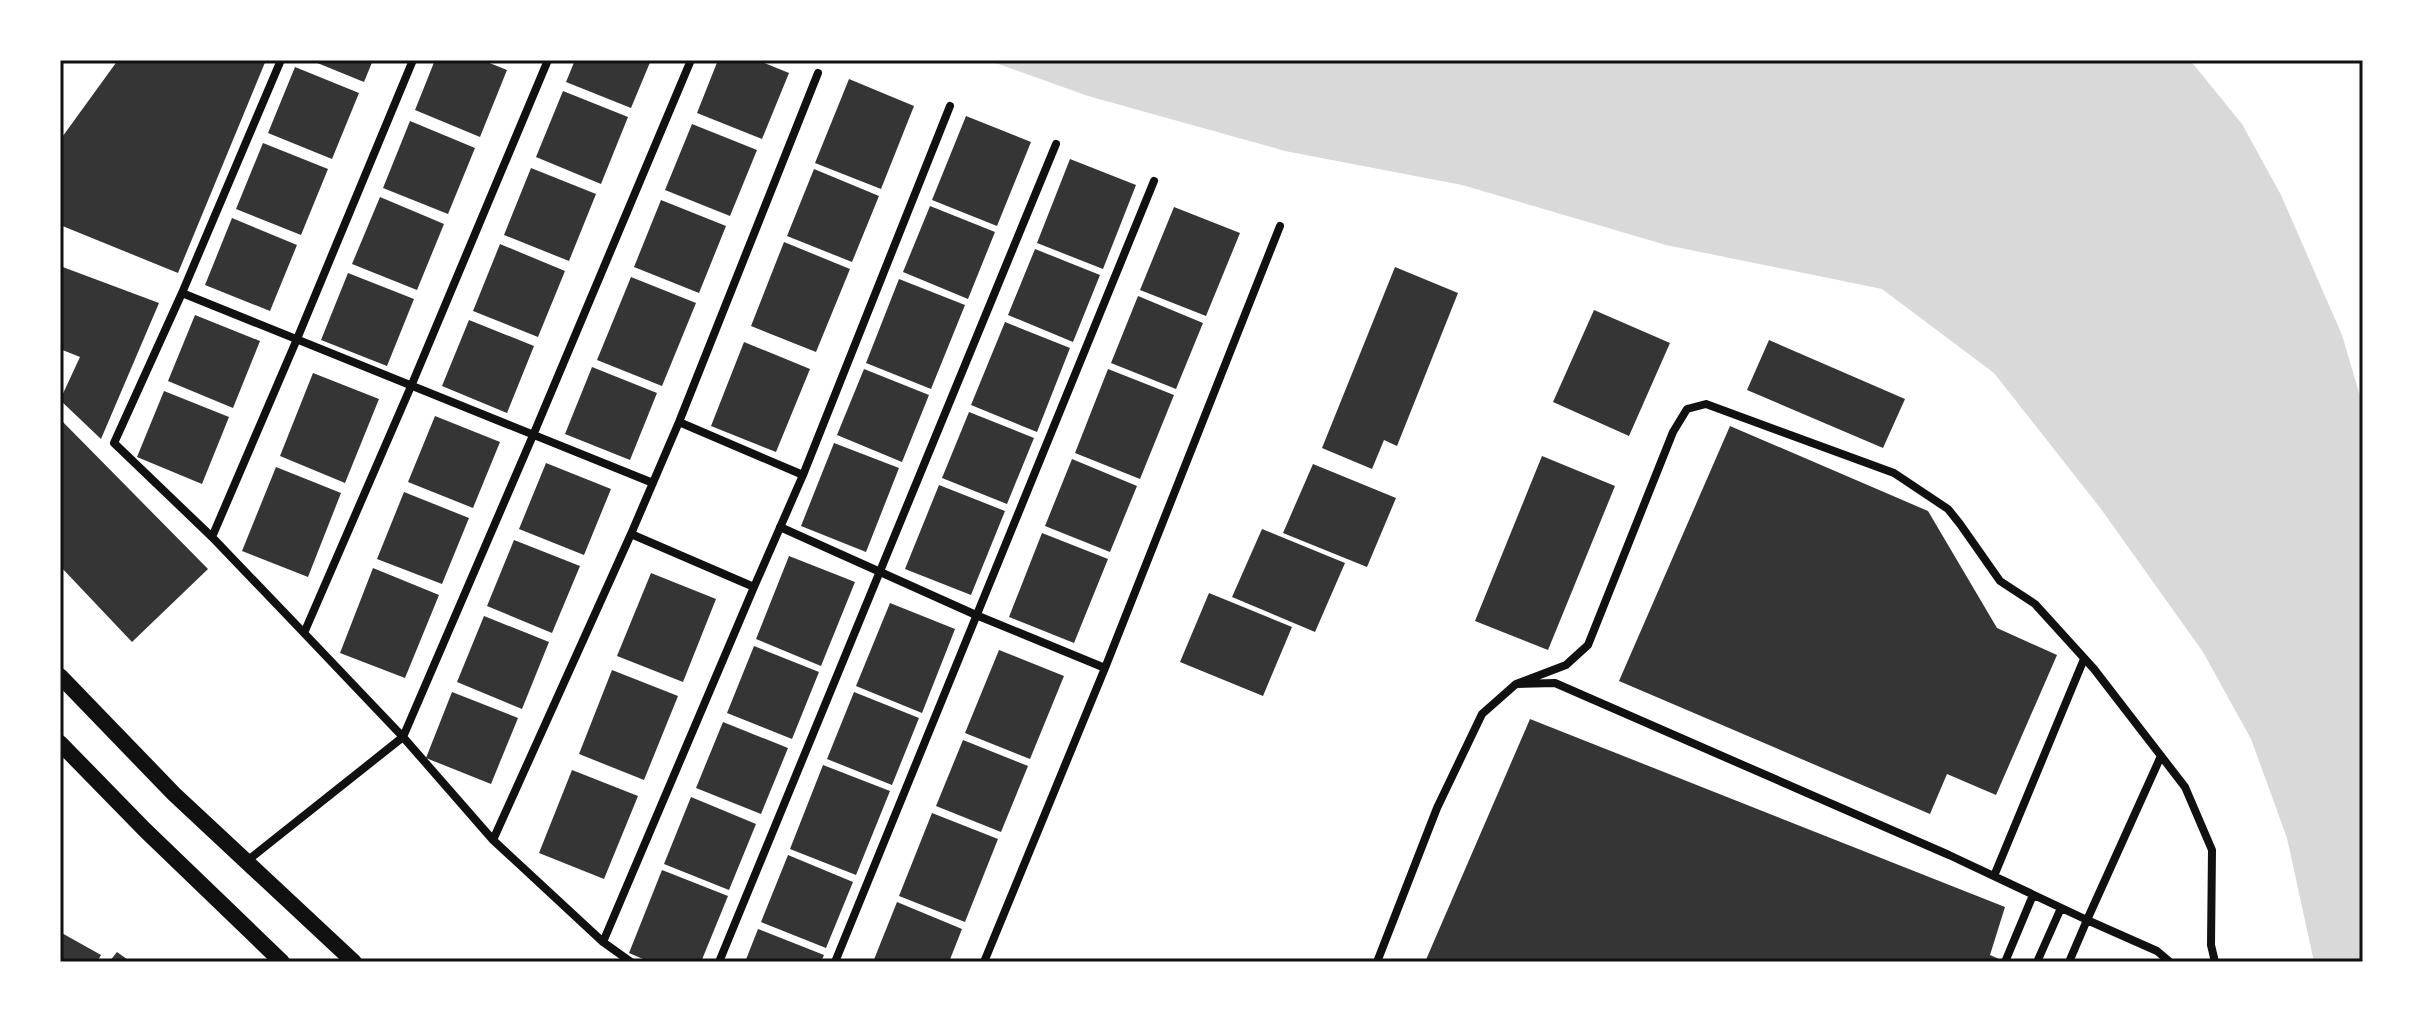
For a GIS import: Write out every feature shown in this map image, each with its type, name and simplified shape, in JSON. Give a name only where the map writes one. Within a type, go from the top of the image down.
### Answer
[{"type":"main road","points":[[60,676],[174,794],[354,962]]},
{"type":"main road","points":[[60,743],[282,962]]},
{"type":"street","points":[[281,60],[114,443],[212,537],[304,633],[403,737],[493,840],[603,942],[631,962]]},
{"type":"street","points":[[212,537],[413,60]]},
{"type":"street","points":[[304,633],[548,60]]},
{"type":"street","points":[[246,861],[403,737],[691,60]]},
{"type":"street","points":[[493,840],[679,422],[818,73]]},
{"type":"street","points":[[603,942],[803,475],[950,106]]},
{"type":"street","points":[[719,962],[1056,144]]},
{"type":"street","points":[[835,962],[1154,181]]},
{"type":"street","points":[[984,962],[1105,668],[1280,226]]},
{"type":"street","points":[[182,293],[653,483]]},
{"type":"street","points":[[1377,962],[1437,808],[1482,714],[1516,684],[1566,665],[1588,645],[1673,432],[1687,409],[1706,404],[1894,473],[1948,509],[2000,581],[2035,604],[2084,659],[2185,787],[2212,850],[2211,945],[2215,962]]},
{"type":"street","points":[[679,422],[803,475]]},
{"type":"street","points":[[780,527],[976,615],[1105,668]]},
{"type":"street","points":[[631,534],[754,587]]},
{"type":"street","points":[[1994,876],[2084,659]]},
{"type":"street","points":[[1516,684],[1555,683],[1994,876],[2157,951],[2170,962]]},
{"type":"street","points":[[2069,962],[2161,756]]},
{"type":"street","points":[[2005,962],[2033,895]]},
{"type":"street","points":[[2037,962],[2061,908]]},
{"type":"shaded area","points":[[987,60],[2190,60],[2242,124],[2281,195],[2342,335],[2363,406],[2363,962],[2314,962],[2287,838],[2251,739],[2203,652],[2101,509],[1994,373],[1882,289],[1666,245],[1462,185],[1285,151],[1088,96]]},
{"type":"building","points":[[118,60],[266,60],[178,273],[60,225],[60,140]]},
{"type":"building","points":[[310,60],[373,60],[364,82]]},
{"type":"building","points":[[435,60],[482,60],[507,70],[480,137],[415,110]]},
{"type":"building","points":[[575,60],[651,60],[631,108],[566,82]]},
{"type":"building","points":[[718,60],[757,60],[789,73],[762,139],[697,113]]},
{"type":"building","points":[[295,67],[359,93],[332,159],[268,133]]},
{"type":"building","points":[[849,79],[914,106],[881,189],[815,163]]},
{"type":"building","points":[[563,91],[628,117],[601,184],[536,157]]},
{"type":"building","points":[[966,116],[1031,142],[997,226],[932,200]]},
{"type":"building","points":[[410,121],[475,148],[448,214],[383,188]]},
{"type":"building","points":[[692,124],[757,150],[730,216],[665,190]]},
{"type":"building","points":[[263,143],[328,169],[301,235],[236,209]]},
{"type":"building","points":[[1070,159],[1136,185],[1103,269],[1037,243]]},
{"type":"building","points":[[531,168],[596,194],[569,261],[504,235]]},
{"type":"building","points":[[814,169],[879,196],[852,262],[787,236]]},
{"type":"building","points":[[380,197],[444,224],[417,290],[352,264]]},
{"type":"building","points":[[661,200],[726,226],[699,293],[634,267]]},
{"type":"building","points":[[930,206],[995,232],[968,299],[903,272]]},
{"type":"building","points":[[1174,207],[1240,233],[1206,316],[1140,290]]},
{"type":"building","points":[[232,218],[297,245],[270,311],[205,285]]},
{"type":"building","points":[[784,242],[850,269],[816,352],[751,326]]},
{"type":"building","points":[[500,244],[565,271],[538,337],[473,311]]},
{"type":"building","points":[[1035,249],[1100,275],[1073,342],[1008,315]]},
{"type":"building","points":[[60,266],[159,303],[101,439],[60,400],[80,357],[60,349]]},
{"type":"building","points":[[1395,267],[1458,293],[1397,446],[1384,440],[1372,469],[1322,448]]},
{"type":"building","points":[[348,273],[414,299],[387,366],[321,340]]},
{"type":"building","points":[[631,277],[696,303],[662,386],[597,360]]},
{"type":"building","points":[[899,279],[965,305],[931,389],[866,363]]},
{"type":"building","points":[[1138,296],[1203,323],[1176,389],[1111,363]]},
{"type":"building","points":[[1594,310],[1670,343],[1629,436],[1553,402]]},
{"type":"building","points":[[195,315],[260,341],[233,408],[168,381]]},
{"type":"building","points":[[469,320],[534,346],[507,413],[442,386]]},
{"type":"building","points":[[1005,322],[1070,348],[1037,432],[971,405]]},
{"type":"building","points":[[1769,340],[1905,399],[1883,448],[1747,390]]},
{"type":"building","points":[[744,342],[810,369],[776,452],[711,426]]},
{"type":"building","points":[[592,367],[657,393],[630,460],[565,434]]},
{"type":"building","points":[[864,369],[929,395],[902,462],[837,435]]},
{"type":"building","points":[[1108,369],[1174,395],[1140,479],[1075,453]]},
{"type":"building","points":[[313,373],[379,399],[345,483],[280,456]]},
{"type":"building","points":[[164,391],[229,417],[202,484],[137,457]]},
{"type":"building","points":[[969,412],[1034,438],[1007,504],[942,478]]},
{"type":"building","points":[[435,416],[500,442],[473,508],[408,482]]},
{"type":"building","points":[[60,419],[208,569],[132,642],[60,566]]},
{"type":"building","points":[[1730,426],[1928,511],[1997,628],[2057,655],[1996,795],[1947,774],[1930,814],[1619,681]]},
{"type":"building","points":[[834,443],[899,468],[866,552],[801,526]]},
{"type":"building","points":[[1542,456],[1615,486],[1548,650],[1475,621]]},
{"type":"building","points":[[1072,459],[1137,486],[1110,552],[1045,526]]},
{"type":"building","points":[[546,463],[611,489],[584,555],[519,529]]},
{"type":"building","points":[[1313,464],[1396,498],[1367,567],[1283,533]]},
{"type":"building","points":[[276,467],[341,493],[308,577],[242,551]]},
{"type":"building","points":[[939,485],[1005,511],[971,595],[905,569]]},
{"type":"building","points":[[404,492],[469,518],[442,584],[377,559]]},
{"type":"building","points":[[1262,529],[1345,563],[1315,632],[1232,597]]},
{"type":"building","points":[[1042,533],[1108,559],[1074,643],[1009,617]]},
{"type":"building","points":[[514,540],[580,566],[552,633],[487,606]]},
{"type":"building","points":[[789,556],[855,582],[821,666],[756,639]]},
{"type":"building","points":[[373,568],[439,595],[405,678],[340,653]]},
{"type":"building","points":[[651,573],[716,599],[683,682],[617,656]]},
{"type":"building","points":[[1209,593],[1292,627],[1263,696],[1180,662]]},
{"type":"building","points":[[890,603],[955,629],[922,713],[856,686]]},
{"type":"building","points":[[484,616],[549,642],[522,709],[457,682]]},
{"type":"building","points":[[754,646],[819,672],[792,739],[727,713]]},
{"type":"building","points":[[999,650],[1064,676],[1030,759],[965,733]]},
{"type":"building","points":[[612,670],[678,696],[644,780],[579,754]]},
{"type":"building","points":[[452,692],[518,718],[491,784],[426,758]]},
{"type":"building","points":[[854,692],[919,718],[892,785],[827,759]]},
{"type":"building","points":[[1530,719],[2005,907],[1990,955],[2006,962],[1425,962]]},
{"type":"building","points":[[723,722],[788,748],[761,814],[696,788]]},
{"type":"building","points":[[963,740],[1028,766],[1001,832],[936,806]]},
{"type":"building","points":[[823,765],[890,791],[856,875],[790,849]]},
{"type":"building","points":[[572,770],[638,796],[604,879],[539,853]]},
{"type":"building","points":[[691,797],[756,824],[729,890],[664,864]]},
{"type":"building","points":[[932,813],[998,839],[965,922],[899,896]]},
{"type":"building","points":[[788,855],[853,882],[826,948],[761,922]]},
{"type":"building","points":[[662,870],[728,896],[701,962],[650,962],[629,953]]},
{"type":"building","points":[[897,902],[962,929],[949,962],[873,962]]},
{"type":"building","points":[[758,929],[824,955],[821,962],[745,962]]},
{"type":"building","points":[[60,932],[101,955],[97,962],[60,962]]},
{"type":"building","points":[[117,952],[131,962],[109,962]]}]
